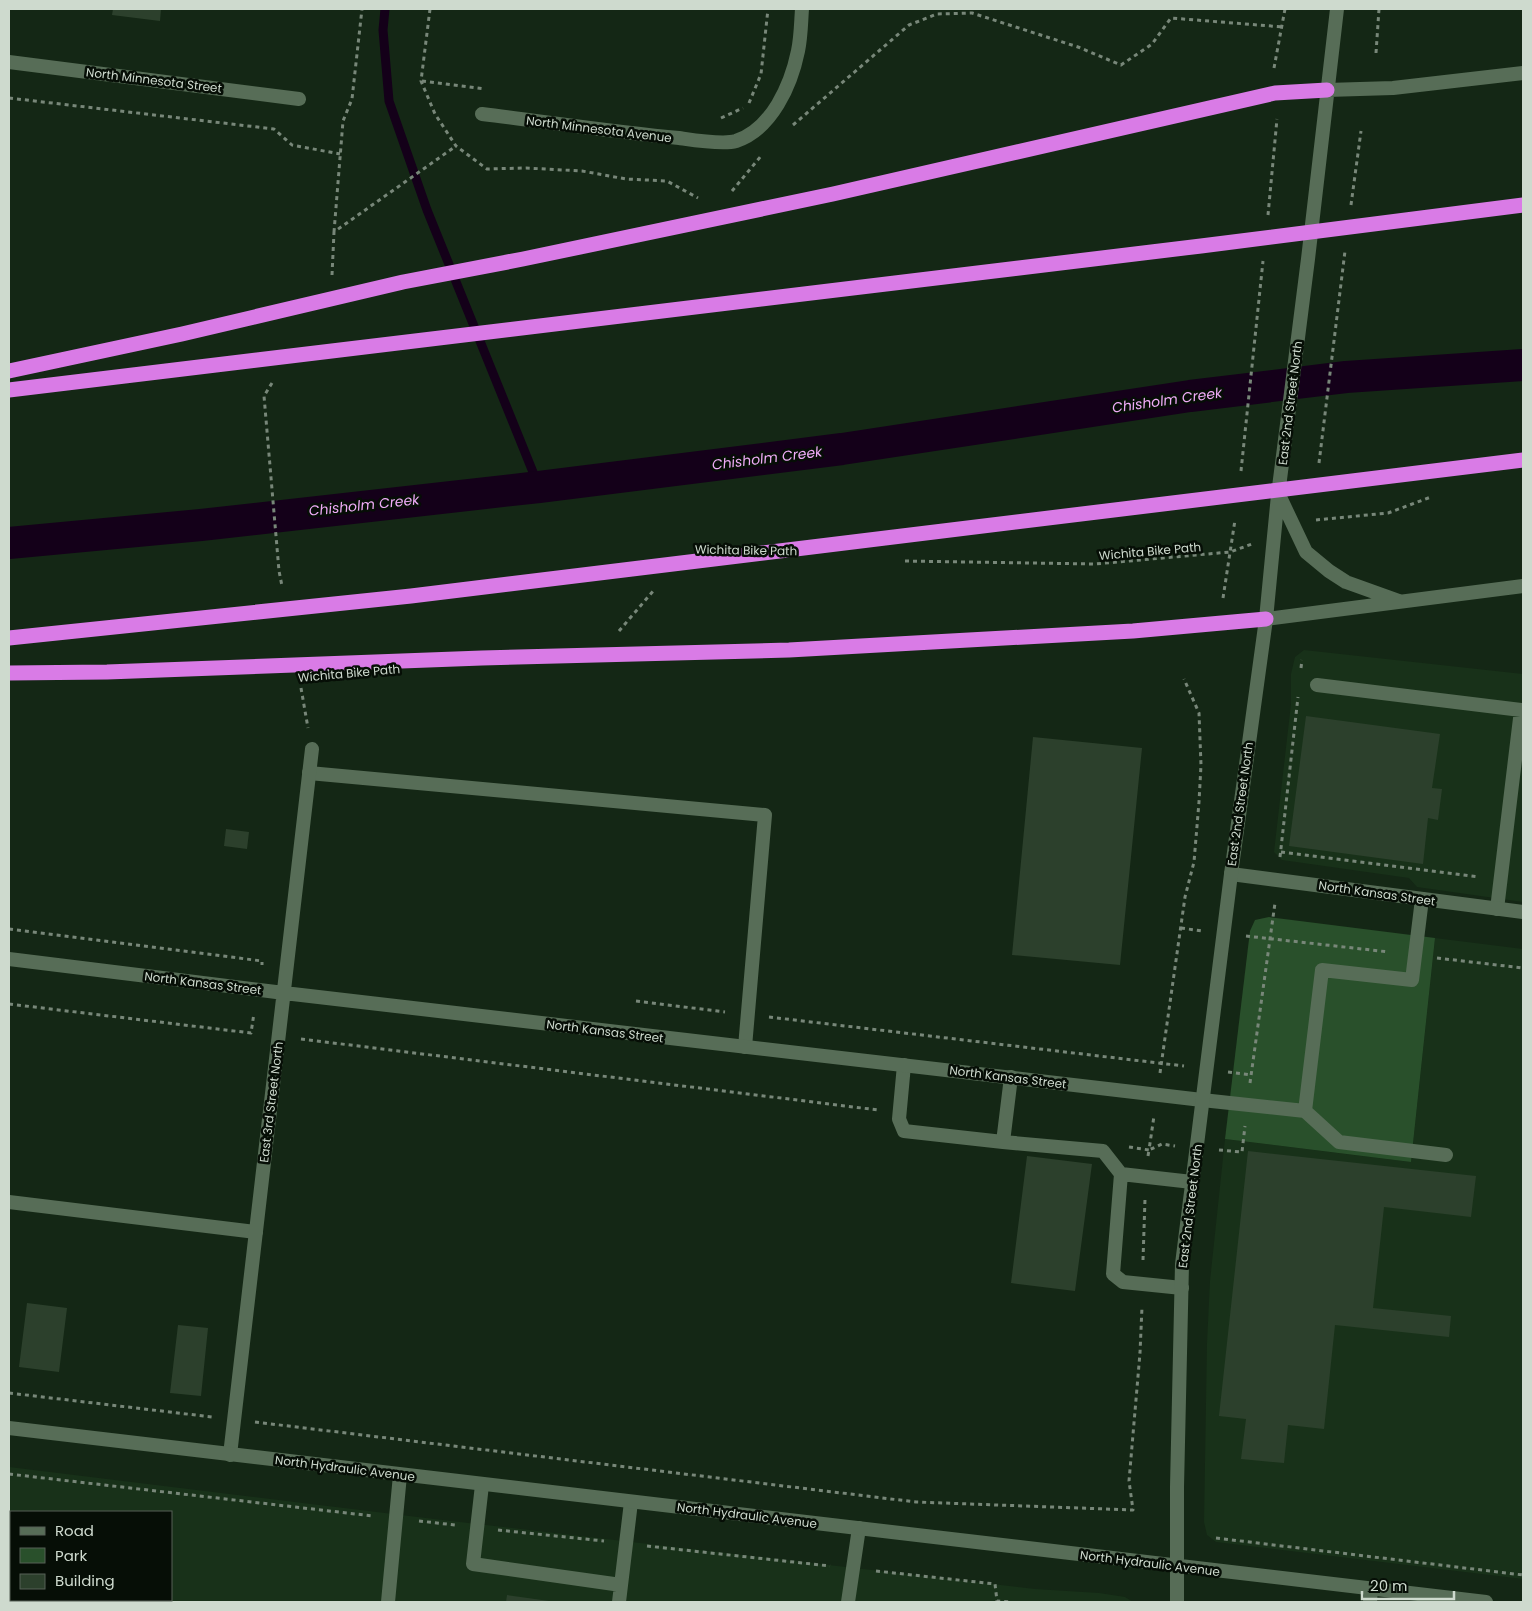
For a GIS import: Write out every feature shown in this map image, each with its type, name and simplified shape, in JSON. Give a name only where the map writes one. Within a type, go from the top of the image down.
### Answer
[{"type":"highway","points":[[9,371],[182,334],[403,282],[833,194],[1275,93],[1327,90]]},
{"type":"highway","points":[[9,390],[1523,205]]},
{"type":"highway","points":[[9,638],[411,596],[1523,460]]},
{"type":"highway","points":[[9,673],[108,672],[473,658],[789,650],[1133,631],[1266,618]]},
{"type":"street","name":"North Minnesota Avenue","points":[[482,114],[715,142],[735,141],[756,130],[773,113],[785,92],[798,50],[802,9]]},
{"type":"street","name":"East 2nd Street North","points":[[1177,1602],[1177,1487],[1182,1264],[1231,874],[1266,618],[1278,495],[1337,9]]},
{"type":"street","name":"North Minnesota Street","points":[[9,62],[299,99]]},
{"type":"street","points":[[1327,90],[1393,88],[1523,73]]},
{"type":"street","points":[[1278,495],[1306,552],[1346,582],[1400,601]]},
{"type":"street","points":[[1266,618],[1523,586]]},
{"type":"street","points":[[1317,685],[1521,710],[1497,909]]},
{"type":"street","name":"East 3rd Street North","points":[[230,1455],[312,749]]},
{"type":"street","points":[[309,773],[766,815],[745,1047]]},
{"type":"street","name":"North Kansas Street","points":[[1231,874],[1523,912]]},
{"type":"street","points":[[1422,899],[1412,980],[1322,970],[1305,1111],[1339,1142],[1446,1155]]},
{"type":"street","name":"North Kansas Street","points":[[9,960],[284,994],[1248,1106],[1305,1111]]},
{"type":"street","points":[[904,1065],[899,1114],[904,1131],[1104,1150],[1121,1174],[1113,1274],[1123,1282],[1182,1288]]},
{"type":"street","points":[[1004,1142],[1011,1077]]},
{"type":"street","points":[[1121,1174],[1192,1182]]},
{"type":"street","points":[[9,1202],[256,1232]]},
{"type":"street","name":"North Hydraulic Avenue","points":[[9,1428],[1177,1566],[1371,1596],[1486,1602]]},
{"type":"street","points":[[388,1602],[400,1475]]},
{"type":"street","points":[[482,1484],[473,1564],[621,1585]]},
{"type":"street","points":[[619,1602],[631,1502]]},
{"type":"street","points":[[848,1602],[859,1528]]},
{"type":"path","points":[[334,232],[342,121],[352,99],[362,9]]},
{"type":"path","points":[[430,9],[421,81],[435,114],[456,146],[487,170],[535,168],[582,171],[626,179],[666,181],[692,196],[706,201]]},
{"type":"path","points":[[717,120],[748,106],[761,74],[768,9]]},
{"type":"path","points":[[1274,68],[1285,9]]},
{"type":"path","points":[[1376,53],[1379,9]]},
{"type":"path","points":[[793,126],[909,25],[938,14],[972,13],[1078,47],[1121,65],[1152,44],[1171,18],[1283,27]]},
{"type":"path","points":[[421,81],[490,90]]},
{"type":"path","points":[[9,98],[274,129],[292,146],[340,154]]},
{"type":"path","points":[[1267,222],[1277,119]]},
{"type":"path","points":[[1351,209],[1361,131]]},
{"type":"path","points":[[353,218],[456,146]]},
{"type":"path","points":[[730,193],[765,152]]},
{"type":"path","points":[[1319,464],[1346,249]]},
{"type":"path","points":[[1241,472],[1264,259]]},
{"type":"path","points":[[265,409],[279,571]]},
{"type":"path","points":[[1294,528],[1319,518],[1388,514],[1432,496]]},
{"type":"path","points":[[1223,598],[1235,517]]},
{"type":"path","name":"Wichita Bike Path","points":[[898,561],[1095,564],[1230,552],[1274,536]]},
{"type":"path","points":[[615,637],[657,586]]},
{"type":"path","points":[[1301,669],[1302,660]]},
{"type":"path","points":[[9,1394],[234,1419],[916,1502],[1132,1510],[1129,1481],[1140,1353],[1146,1177],[1185,897],[1194,862],[1201,765],[1199,713],[1184,679]]},
{"type":"path","name":"Wichita Bike Path","points":[[300,687],[310,686]]},
{"type":"path","points":[[1120,1146],[1149,1150],[1162,1144],[1242,1152],[1271,938],[1299,689]]},
{"type":"path","points":[[1281,852],[1500,879]]},
{"type":"path","points":[[1181,928],[1523,968]]},
{"type":"path","points":[[636,1001],[1161,1063]]},
{"type":"path","points":[[251,1033],[899,1114]]},
{"type":"path","points":[[9,1474],[995,1584],[997,1601],[1010,1602]]},
{"type":"path","points":[[1216,1538],[1523,1574]]},
{"type":"shaded area","points":[[1304,650],[1523,674],[1523,902],[1417,887],[1409,878],[1282,860],[1274,852],[1291,704],[1291,674],[1295,657]]},
{"type":"shaded area","points":[[1435,938],[1523,949],[1523,1579],[1216,1542],[1207,1535],[1204,1522],[1210,1281],[1225,1139],[1411,1162]]},
{"type":"shaded area","points":[[9,1467],[1035,1589],[1099,1593],[1125,1597],[1133,1602],[9,1602]]},
{"type":"green space","points":[[1269,917],[1435,938],[1411,1162],[1225,1139],[1250,931],[1255,920]]},
{"type":"building","points":[[113,9],[161,9],[160,21],[112,15]]},
{"type":"building","points":[[1306,716],[1440,734],[1432,788],[1442,789],[1438,820],[1428,818],[1423,864],[1289,846]]},
{"type":"building","points":[[1033,737],[1142,748],[1120,965],[1012,955]]},
{"type":"building","points":[[226,829],[249,832],[247,849],[224,846]]},
{"type":"building","points":[[1248,1151],[1476,1176],[1471,1217],[1384,1207],[1373,1308],[1451,1316],[1449,1337],[1335,1325],[1324,1429],[1288,1425],[1284,1463],[1241,1459],[1246,1419],[1219,1416]]},
{"type":"building","points":[[1027,1156],[1092,1164],[1075,1291],[1011,1283]]},
{"type":"building","points":[[27,1303],[67,1308],[59,1372],[19,1367]]},
{"type":"building","points":[[178,1325],[208,1328],[201,1396],[170,1393]]},
{"type":"building","points":[[507,1595],[549,1601],[549,1602],[506,1602]]},
{"type":"waterway","points":[[385,9],[383,30],[389,101],[427,210],[539,487]]},
{"type":"waterway","name":"Chisholm Creek","points":[[9,543],[201,525],[539,487],[842,449],[1190,396],[1346,377],[1523,365]]}]
